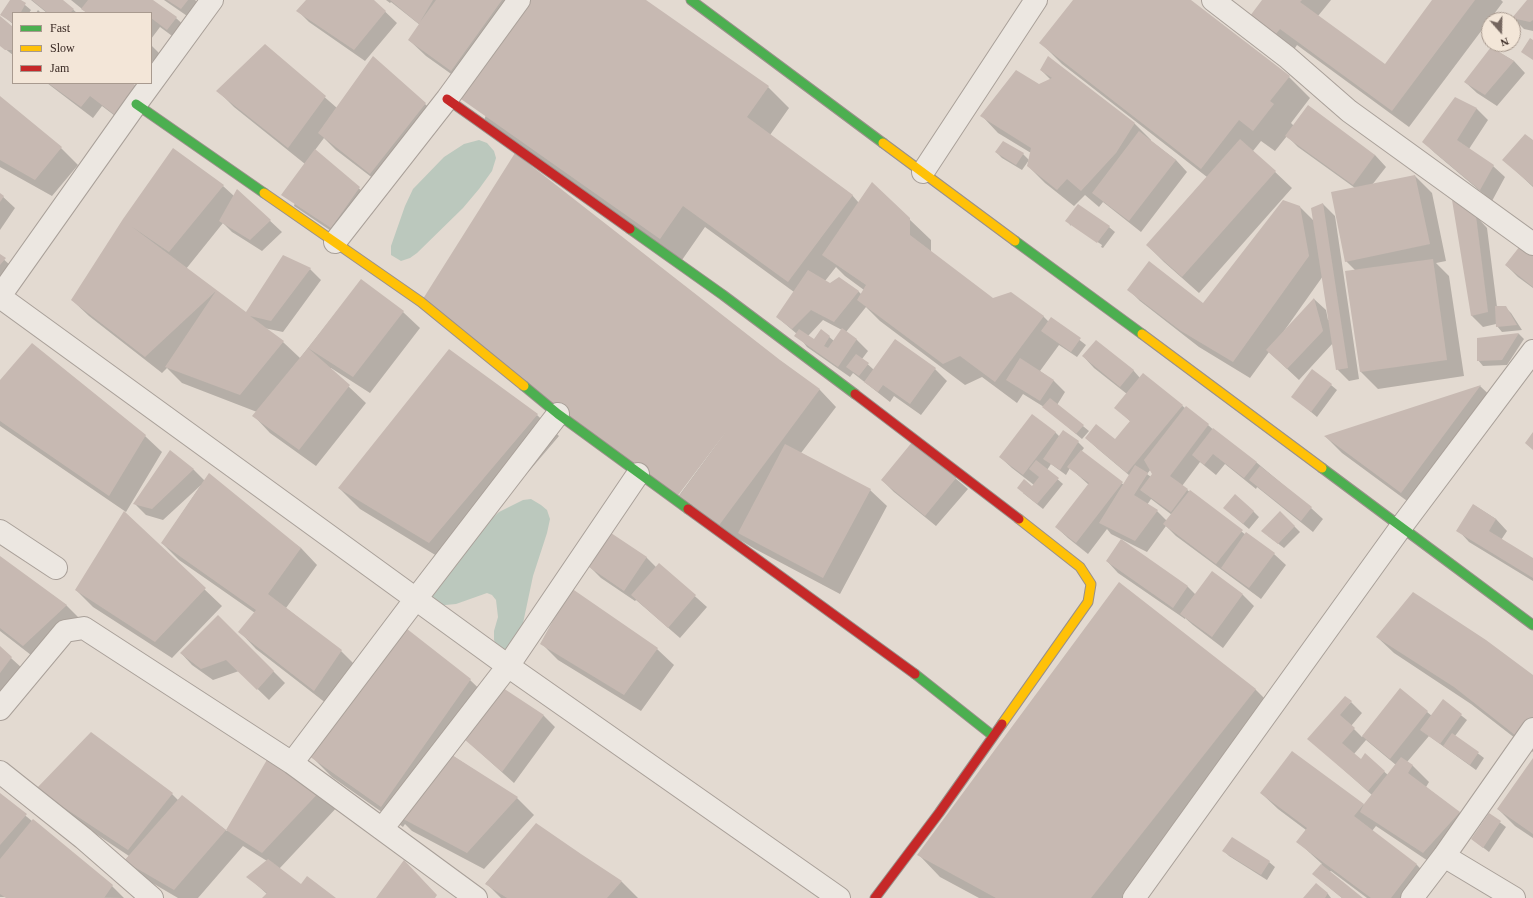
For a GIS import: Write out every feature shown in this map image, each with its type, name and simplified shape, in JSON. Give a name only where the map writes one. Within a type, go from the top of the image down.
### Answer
[{"type":"street","points":[[152,82],[212,0]]},
{"type":"street","points":[[335,242],[446,99],[519,0]]},
{"type":"street","points":[[691,0],[1533,625]]},
{"type":"street","points":[[923,172],[1036,0]]},
{"type":"street","points":[[1213,0],[1350,110],[1533,244]]},
{"type":"street","points":[[151,84],[0,296],[415,600],[839,898]]},
{"type":"street","points":[[446,99],[723,295],[975,484],[1080,567],[1091,584],[1088,602],[992,735],[939,812],[875,898]]},
{"type":"street","points":[[136,104],[421,302],[558,414],[638,474],[905,666],[992,735]]},
{"type":"street","points":[[1134,898],[1401,527],[1530,360]]},
{"type":"street","points":[[292,763],[558,414]]},
{"type":"street","points":[[382,829],[508,666],[638,474]]},
{"type":"street","points":[[0,531],[56,568]]},
{"type":"street","points":[[0,709],[65,631],[84,628],[292,763],[476,898]]},
{"type":"street","points":[[1412,898],[1444,856],[1533,729]]},
{"type":"street","points":[[0,772],[83,838],[152,898]]},
{"type":"street","points":[[1444,856],[1514,898]]},
{"type":"shaded area","points":[[479,140],[487,143],[494,151],[496,158],[492,171],[479,189],[463,208],[417,253],[410,258],[401,261],[391,255],[391,246],[405,206],[413,189],[444,157],[464,144]]},
{"type":"shaded area","points":[[531,499],[547,510],[550,519],[533,576],[522,628],[506,650],[496,644],[494,640],[494,631],[498,617],[496,600],[492,595],[487,593],[456,604],[435,606],[422,580],[499,512],[523,500]]},
{"type":"building","points":[[10,0],[21,0],[26,3],[21,12],[12,12],[12,22],[0,15]]},
{"type":"building","points":[[32,0],[63,0],[74,9],[71,12],[47,12]]},
{"type":"building","points":[[88,0],[153,0],[177,17],[167,30],[152,19],[152,12],[86,12],[81,9]]},
{"type":"building","points":[[167,0],[188,0],[181,9]]},
{"type":"building","points":[[306,0],[374,0],[386,11],[354,50],[296,11]]},
{"type":"building","points":[[390,0],[433,0],[420,22],[436,0],[502,0],[451,71],[408,40],[419,24]]},
{"type":"building","points":[[531,0],[646,0],[769,86],[747,117],[853,195],[788,282],[683,206],[660,239],[461,99]]},
{"type":"building","points":[[1073,0],[1191,0],[1290,76],[1270,101],[1274,104],[1253,131],[1239,120],[1201,169],[1039,43]]},
{"type":"building","points":[[1262,0],[1302,0],[1300,2],[1385,64],[1432,0],[1475,0],[1392,111],[1280,29],[1275,35],[1250,16]]},
{"type":"building","points":[[1527,0],[1533,0],[1533,20],[1530,22],[1521,20],[1521,12],[1517,12]]},
{"type":"building","points":[[0,16],[12,26],[12,50],[5,50],[0,46]]},
{"type":"building","points":[[1530,38],[1533,40],[1533,60],[1521,52]]},
{"type":"building","points":[[265,44],[326,96],[288,148],[216,91]]},
{"type":"building","points":[[1487,52],[1499,52],[1514,61],[1485,95],[1464,82]]},
{"type":"building","points":[[373,56],[426,103],[370,174],[318,133]]},
{"type":"building","points":[[1048,56],[1135,123],[1116,153],[1081,191],[1067,179],[1057,190],[1027,166],[1031,148],[980,116],[1016,70],[1039,84],[1052,78],[1040,70]]},
{"type":"building","points":[[49,84],[134,84],[137,86],[115,115],[90,96],[81,107]]},
{"type":"building","points":[[0,96],[62,147],[35,180],[0,160]]},
{"type":"building","points":[[1455,97],[1477,108],[1457,140],[1494,165],[1480,190],[1422,142]]},
{"type":"building","points":[[1308,105],[1375,155],[1353,185],[1285,136]]},
{"type":"building","points":[[1139,131],[1176,160],[1129,221],[1092,193]]},
{"type":"building","points":[[1525,134],[1533,140],[1533,186],[1502,160]]},
{"type":"building","points":[[1240,139],[1276,171],[1182,277],[1146,245]]},
{"type":"building","points":[[1003,141],[1024,153],[1016,165],[995,152]]},
{"type":"building","points":[[173,148],[224,185],[169,252],[131,226],[246,312],[283,255],[311,268],[271,321],[250,316],[284,341],[240,395],[165,367],[216,291],[145,357],[71,300],[123,219]]},
{"type":"building","points":[[315,149],[360,187],[331,228],[281,195]]},
{"type":"building","points":[[515,153],[780,360],[820,389],[717,528],[677,499],[726,432],[676,498],[421,302]]},
{"type":"building","points":[[1415,175],[1430,244],[1345,262],[1331,192]]},
{"type":"building","points":[[872,182],[910,218],[910,235],[993,298],[1011,292],[1044,316],[995,382],[960,356],[943,364],[857,300],[866,285],[822,255]]},
{"type":"building","points":[[237,189],[271,220],[250,240],[219,221]]},
{"type":"building","points":[[0,193],[4,196],[0,202]]},
{"type":"building","points":[[1283,200],[1300,206],[1309,256],[1233,362],[1181,331],[1127,290],[1149,261],[1203,303]]},
{"type":"building","points":[[1452,200],[1476,216],[1488,312],[1471,316]]},
{"type":"building","points":[[1323,203],[1348,368],[1336,370],[1311,208]]},
{"type":"building","points":[[1078,204],[1110,226],[1097,243],[1065,221]]},
{"type":"building","points":[[1520,246],[1533,256],[1533,287],[1505,265]]},
{"type":"building","points":[[0,254],[6,258],[0,265]]},
{"type":"building","points":[[1433,259],[1447,360],[1360,372],[1345,271]]},
{"type":"building","points":[[808,270],[830,283],[839,277],[859,291],[834,322],[811,310],[792,329],[776,317]]},
{"type":"building","points":[[361,279],[404,311],[353,377],[308,348]]},
{"type":"building","points":[[1314,298],[1323,331],[1287,369],[1266,350]]},
{"type":"building","points":[[1495,306],[1506,306],[1517,325],[1496,327]]},
{"type":"building","points":[[1051,317],[1081,338],[1071,352],[1041,331]]},
{"type":"building","points":[[842,328],[857,339],[838,367],[794,336],[799,329],[814,339],[821,329],[830,336],[824,346],[828,348]]},
{"type":"building","points":[[1519,333],[1502,360],[1477,361],[1477,338]]},
{"type":"building","points":[[895,339],[936,368],[910,404],[883,385],[878,392],[864,382]]},
{"type":"building","points":[[1096,340],[1134,370],[1120,387],[1082,356]]},
{"type":"building","points":[[32,343],[146,435],[109,496],[0,421],[0,380]]},
{"type":"building","points":[[308,348],[350,385],[299,450],[252,416]]},
{"type":"building","points":[[449,349],[538,414],[429,543],[338,488]]},
{"type":"building","points":[[856,354],[869,363],[859,376],[846,367]]},
{"type":"building","points":[[1020,358],[1054,380],[1040,401],[1006,380]]},
{"type":"building","points":[[1312,369],[1332,384],[1311,412],[1291,397]]},
{"type":"building","points":[[1143,373],[1183,405],[1127,473],[1085,438],[1096,424],[1115,439],[1130,421],[1114,408]]},
{"type":"building","points":[[1481,385],[1401,493],[1324,436]]},
{"type":"building","points":[[1050,398],[1084,425],[1076,434],[1042,407]]},
{"type":"building","points":[[1186,406],[1209,424],[1170,476],[1188,489],[1171,512],[1140,490],[1152,474],[1144,460]]},
{"type":"building","points":[[1032,414],[1056,432],[1023,475],[999,457]]},
{"type":"building","points":[[1213,428],[1257,462],[1244,478],[1213,454],[1204,465],[1192,455]]},
{"type":"building","points":[[1063,430],[1079,441],[1060,470],[1043,459]]},
{"type":"building","points":[[1533,432],[1533,450],[1525,443]]},
{"type":"building","points":[[913,441],[957,477],[925,516],[881,480]]},
{"type":"building","points":[[785,444],[871,489],[823,578],[738,533]]},
{"type":"building","points":[[170,450],[194,469],[152,509],[133,504]]},
{"type":"building","points":[[1081,450],[1123,482],[1076,543],[1055,527],[1089,483],[1067,467]]},
{"type":"building","points":[[1036,460],[1059,478],[1037,504],[1017,488],[1024,479],[1032,486],[1039,477],[1029,469]]},
{"type":"building","points":[[1135,465],[1148,473],[1134,495],[1158,510],[1135,541],[1099,523]]},
{"type":"building","points":[[1260,466],[1312,507],[1301,521],[1249,480]]},
{"type":"building","points":[[209,473],[301,548],[268,594],[342,650],[314,691],[238,632],[256,610],[161,543]]},
{"type":"building","points":[[1190,490],[1243,530],[1216,564],[1163,524]]},
{"type":"building","points":[[1235,494],[1254,511],[1243,524],[1223,508]]},
{"type":"building","points":[[1473,504],[1496,519],[1489,531],[1533,558],[1533,578],[1456,531]]},
{"type":"building","points":[[124,511],[206,588],[155,642],[75,590]]},
{"type":"building","points":[[1280,511],[1295,526],[1278,544],[1261,531]]},
{"type":"building","points":[[1246,532],[1275,553],[1249,588],[1221,568]]},
{"type":"building","points":[[611,533],[647,557],[624,591],[589,567]]},
{"type":"building","points":[[1121,539],[1188,586],[1173,608],[1106,561]]},
{"type":"building","points":[[0,556],[67,605],[23,646],[0,628]]},
{"type":"building","points":[[659,563],[696,595],[668,628],[631,595]]},
{"type":"building","points":[[1212,571],[1243,594],[1212,637],[1180,614]]},
{"type":"building","points":[[1119,582],[1256,689],[1091,898],[996,898],[917,855]]},
{"type":"building","points":[[571,588],[658,648],[624,695],[540,644]]},
{"type":"building","points":[[1413,592],[1486,640],[1533,675],[1533,722],[1520,739],[1454,687],[1376,637]]},
{"type":"building","points":[[218,615],[274,671],[257,690],[226,660],[201,669],[180,653]]},
{"type":"building","points":[[402,625],[471,679],[381,807],[309,756]]},
{"type":"building","points":[[0,646],[12,657],[0,673]]},
{"type":"building","points":[[503,688],[544,715],[502,772],[464,739]]},
{"type":"building","points":[[1400,688],[1428,711],[1390,759],[1362,736]]},
{"type":"building","points":[[1345,696],[1352,701],[1340,715],[1355,728],[1342,743],[1361,759],[1365,753],[1385,771],[1368,791],[1307,739]]},
{"type":"building","points":[[1443,699],[1462,714],[1440,744],[1420,730]]},
{"type":"building","points":[[91,732],[173,793],[128,850],[36,789]]},
{"type":"building","points":[[1452,733],[1479,752],[1470,765],[1443,746]]},
{"type":"building","points":[[1292,751],[1364,804],[1354,816],[1417,864],[1391,898],[1371,898],[1296,842],[1307,828],[1260,793]]},
{"type":"building","points":[[452,755],[518,797],[467,853],[394,814]]},
{"type":"building","points":[[1401,757],[1413,765],[1408,773],[1460,812],[1423,853],[1360,812],[1364,804]]},
{"type":"building","points":[[268,758],[324,787],[262,853],[226,830]]},
{"type":"building","points":[[1533,758],[1533,834],[1497,809]]},
{"type":"building","points":[[0,793],[27,814],[0,845]]},
{"type":"building","points":[[182,795],[226,830],[174,890],[124,861]]},
{"type":"building","points":[[1489,813],[1501,821],[1483,848],[1471,839]]},
{"type":"building","points":[[33,819],[113,885],[104,898],[6,898],[0,894],[0,859]]},
{"type":"building","points":[[536,823],[622,881],[607,898],[507,898],[485,884]]},
{"type":"building","points":[[1232,837],[1270,861],[1261,875],[1222,851]]},
{"type":"building","points":[[268,859],[301,884],[307,876],[336,898],[262,898],[267,893],[246,877]]},
{"type":"building","points":[[404,860],[437,895],[435,898],[376,898]]},
{"type":"building","points":[[1321,864],[1363,898],[1342,898],[1312,874]]},
{"type":"building","points":[[1316,883],[1328,893],[1325,898],[1303,898]]},
{"type":"traffic: fast","points":[[691,0],[883,143]]},
{"type":"traffic: fast","points":[[136,104],[264,193]]},
{"type":"traffic: fast","points":[[630,229],[723,295],[855,394]]},
{"type":"traffic: fast","points":[[1015,241],[1142,334]]},
{"type":"traffic: fast","points":[[524,386],[558,414],[688,509]]},
{"type":"traffic: fast","points":[[1322,468],[1533,625]]},
{"type":"traffic: fast","points":[[915,674],[992,735]]},
{"type":"traffic: slow","points":[[883,143],[1015,241]]},
{"type":"traffic: slow","points":[[264,193],[421,302],[524,386]]},
{"type":"traffic: slow","points":[[1142,334],[1322,468]]},
{"type":"traffic: slow","points":[[1002,724],[1088,602],[1091,584],[1080,567],[1019,519]]},
{"type":"traffic: jam","points":[[447,99],[630,229]]},
{"type":"traffic: jam","points":[[855,394],[1019,519]]},
{"type":"traffic: jam","points":[[688,509],[915,674]]},
{"type":"traffic: jam","points":[[875,898],[939,813],[1002,724]]}]
